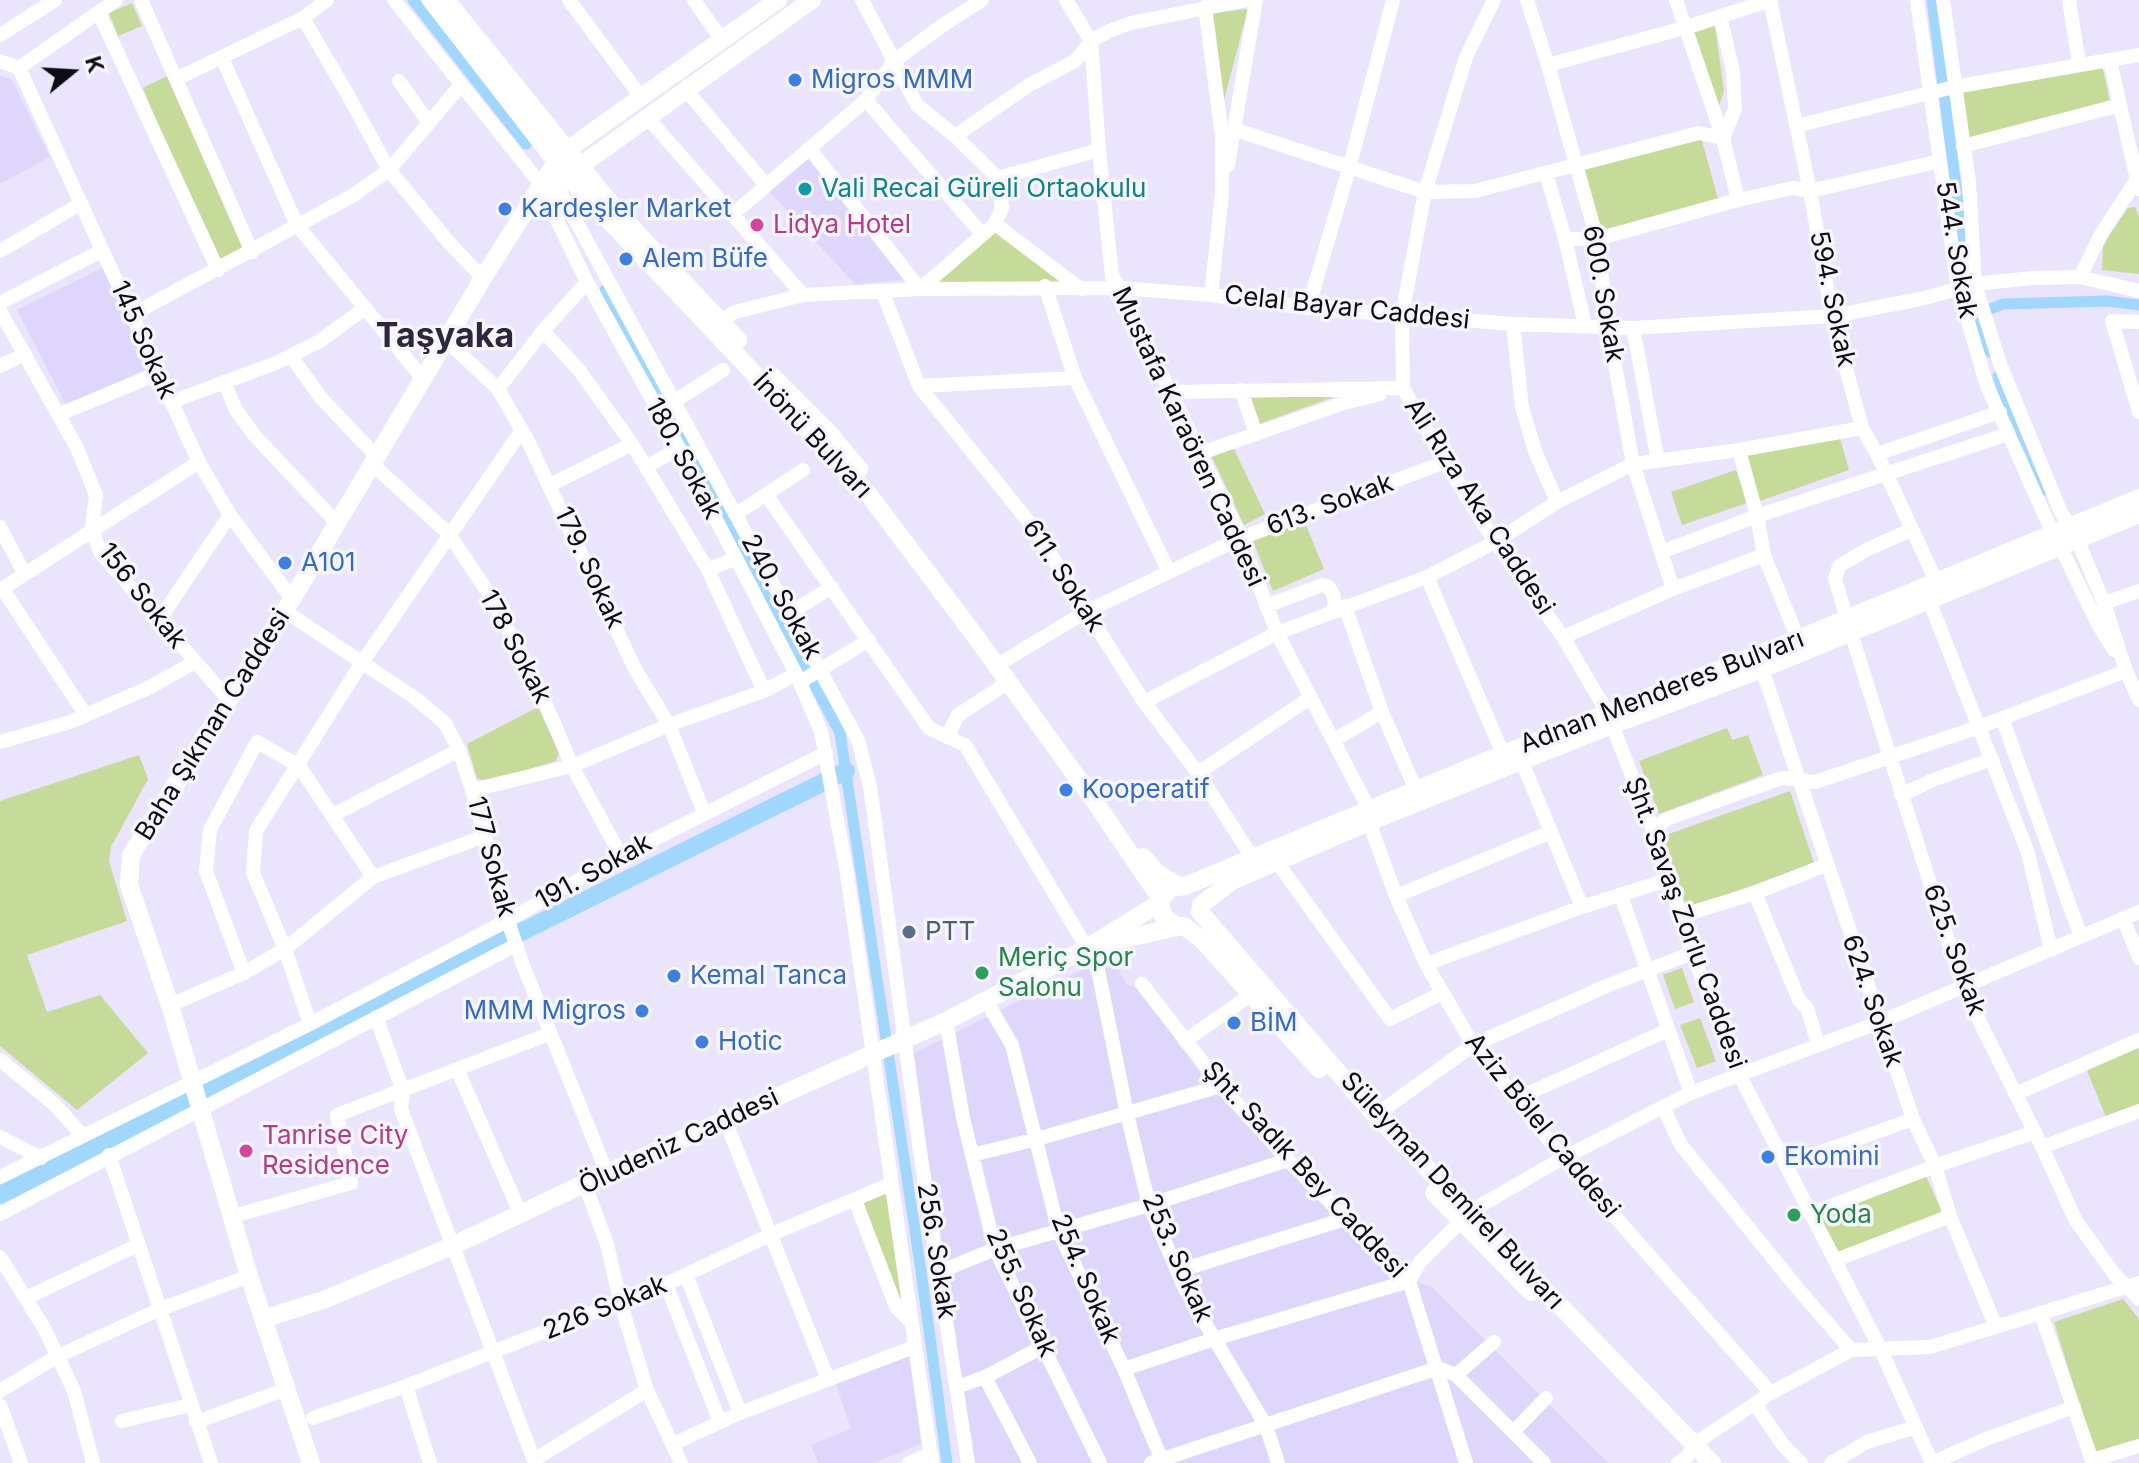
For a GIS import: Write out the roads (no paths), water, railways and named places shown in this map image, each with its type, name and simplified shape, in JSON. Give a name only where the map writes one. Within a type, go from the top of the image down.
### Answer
[{"type":"main road","name":"İnönü Bulvarı","points":[[431,0],[562,156]]},
{"type":"main road","name":"İnönü Bulvarı","points":[[446,0],[562,156],[559,183],[714,324],[869,495],[1004,661],[1143,858],[1157,873],[1181,886]]},
{"type":"main road","points":[[562,156],[778,0]]},
{"type":"main road","name":"Baha Şıkman Caddesi","points":[[308,1462],[230,1217],[170,1005],[129,885],[131,855],[288,605],[483,278],[524,215],[559,183],[647,117],[812,0]]},
{"type":"main road","name":"Adnan Menderes Bulvarı","points":[[1087,948],[1161,901],[1165,893],[1181,886],[1252,857],[1522,762],[1610,718],[1798,639],[1929,600],[2065,537],[2139,498]]},
{"type":"main road","name":"Adnan Menderes Bulvarı","points":[[1087,948],[1180,926],[1197,919],[1201,909],[1232,881],[1277,862],[1416,790],[1503,754],[1762,669],[1937,583],[2139,514]]},
{"type":"main road","name":"İnönü Bulvarı","points":[[974,626],[1009,682],[1161,901]]},
{"type":"main road","points":[[1181,886],[1196,893],[1201,909]]},
{"type":"main road","points":[[1161,901],[1163,916],[1180,926]]},
{"type":"main road","name":"Süleyman Demirel Bulvarı","points":[[1201,909],[1466,1217]]},
{"type":"main road","name":"Süleyman Demirel Bulvarı","points":[[1180,926],[1202,940],[1689,1456],[1712,1463]]},
{"type":"main road","name":"Öludeniz Caddesi","points":[[263,1319],[326,1299],[521,1215],[607,1173],[987,1002],[1087,948]]},
{"type":"street","points":[[0,35],[55,0]]},
{"type":"street","points":[[0,61],[19,68],[116,0]]},
{"type":"street","points":[[141,0],[252,252]]},
{"type":"street","points":[[176,79],[303,18],[327,0]]},
{"type":"street","points":[[394,0],[461,85],[559,183]]},
{"type":"street","points":[[569,0],[641,97]]},
{"type":"street","points":[[694,0],[721,39]]},
{"type":"street","points":[[809,148],[920,289],[995,224],[1002,208],[998,178],[955,136],[917,105],[862,0]]},
{"type":"street","points":[[732,215],[866,100],[894,61],[982,0]]},
{"type":"street","name":"Mustafa Karaören Caddesi","points":[[1066,0],[1091,41],[1112,276],[1241,538],[1277,633],[1334,740],[1369,816]]},
{"type":"street","points":[[1161,0],[1165,17]]},
{"type":"street","points":[[955,136],[1029,85],[1075,61],[1091,41],[1109,31],[1131,23],[1247,0]]},
{"type":"street","points":[[1211,295],[1229,133],[1256,0]]},
{"type":"street","points":[[1308,308],[1349,169],[1393,0]]},
{"type":"street","name":"Ali Rıza Aka Caddesi","points":[[1494,0],[1466,57],[1425,192],[1402,315],[1403,388],[1495,542],[1563,637],[1610,718]]},
{"type":"street","name":"600. Sokak","points":[[1527,0],[1597,239],[1608,326],[1633,464],[1673,589]]},
{"type":"street","points":[[1676,0],[1723,138],[1738,200]]},
{"type":"street","points":[[1548,65],[1684,28],[1771,0]]},
{"type":"street","name":"594. Sokak","points":[[1771,0],[1832,316],[1862,428],[1937,583]]},
{"type":"street","name":"544. Sokak","points":[[1917,0],[1958,288],[1987,386],[2008,434],[2065,537],[2098,624],[2126,671]]},
{"type":"street","points":[[1943,0],[1969,182],[1975,284],[1989,333],[2060,510],[2065,537],[2104,603],[2139,700]]},
{"type":"street","points":[[2069,0],[2079,63]]},
{"type":"street","points":[[1205,7],[1229,133]]},
{"type":"street","points":[[99,13],[218,270]]},
{"type":"street","points":[[1720,16],[1733,71],[1735,109],[1723,138]]},
{"type":"street","points":[[303,18],[389,170],[483,278]]},
{"type":"street","points":[[1796,126],[1954,87],[2139,55]]},
{"type":"street","points":[[222,58],[297,225],[424,380]]},
{"type":"street","points":[[2080,277],[2100,236],[2138,181],[2110,61]]},
{"type":"street","name":"145 Sokak","points":[[19,68],[199,462],[288,605]]},
{"type":"street","points":[[399,81],[429,123]]},
{"type":"street","points":[[133,314],[352,196],[389,170],[461,85]]},
{"type":"street","points":[[686,90],[766,185]]},
{"type":"street","points":[[866,100],[982,234]]},
{"type":"street","points":[[1963,146],[2120,105]]},
{"type":"street","points":[[647,117],[803,295]]},
{"type":"street","points":[[1229,133],[1425,192],[1475,191],[1699,133],[1723,138]]},
{"type":"street","points":[[998,178],[1099,150]]},
{"type":"street","points":[[1565,239],[1597,239],[1738,200],[1793,188],[1810,191],[1940,161]]},
{"type":"street","points":[[1546,173],[1585,325]]},
{"type":"street","name":"180. Sokak","points":[[559,183],[587,282],[736,558],[807,676],[828,757],[888,1046]]},
{"type":"street","name":"240. Sokak","points":[[559,183],[790,613],[807,676],[858,740],[869,778],[888,1046]]},
{"type":"street","points":[[0,251],[80,204]]},
{"type":"street","points":[[995,224],[1081,289]]},
{"type":"street","points":[[0,303],[101,251]]},
{"type":"street","name":"Celal Bayar Caddesi","points":[[714,324],[771,302],[803,295],[1045,286],[1211,295],[1308,308],[1513,324],[1633,328],[1832,316],[1921,299],[1975,284],[2032,278],[2080,277],[2139,291]]},
{"type":"street","points":[[498,389],[543,331],[587,282]]},
{"type":"street","points":[[1045,286],[1075,378],[1169,572]]},
{"type":"street","name":"611. Sokak","points":[[883,293],[919,386],[1033,527],[1144,702],[1198,773],[1252,857]]},
{"type":"street","points":[[171,402],[291,356],[320,341],[365,308]]},
{"type":"street","name":"156 Sokak","points":[[0,311],[60,414],[96,495],[92,528],[100,552],[228,699]]},
{"type":"street","points":[[2139,322],[2112,321],[2139,412]]},
{"type":"street","points":[[1513,324],[1522,407],[1535,451],[1557,502]]},
{"type":"street","points":[[1633,328],[1658,461]]},
{"type":"street","points":[[543,331],[579,370],[632,444],[708,570],[764,691]]},
{"type":"street","name":"179. Sokak","points":[[446,340],[498,389],[522,430],[635,669],[669,725],[704,813]]},
{"type":"street","points":[[0,366],[25,354]]},
{"type":"street","name":"178 Sokak","points":[[291,356],[321,398],[375,460],[449,534],[491,597],[539,688],[572,766],[621,856]]},
{"type":"street","points":[[675,401],[723,370]]},
{"type":"street","points":[[60,414],[159,373]]},
{"type":"street","points":[[919,386],[1075,378]]},
{"type":"street","points":[[224,382],[236,410],[255,436],[337,523]]},
{"type":"street","points":[[1171,392],[1403,388]]},
{"type":"street","points":[[1201,453],[1341,404],[1403,388]]},
{"type":"street","points":[[1241,390],[1256,434]]},
{"type":"street","points":[[1877,454],[2000,412]]},
{"type":"street","points":[[1144,702],[1277,633],[1427,577],[1495,542],[1557,502],[1633,464],[1739,450],[1862,428]]},
{"type":"street","points":[[310,1024],[285,949],[253,873],[256,831],[361,664],[522,430]]},
{"type":"street","points":[[1661,552],[1757,516],[2008,434]]},
{"type":"street","points":[[550,485],[632,444]]},
{"type":"street","points":[[646,467],[679,448]]},
{"type":"street","points":[[1739,450],[1764,555],[1798,639]]},
{"type":"street","points":[[85,714],[1,589],[199,462]]},
{"type":"street","name":"613. Sokak","points":[[1004,661],[1087,611],[1241,538],[1445,462]]},
{"type":"street","points":[[736,514],[803,470]]},
{"type":"street","name":"253. Sokak","points":[[767,496],[929,728],[965,745],[1087,948],[1098,970],[1149,1205],[1185,1289],[1266,1426],[1278,1463]]},
{"type":"street","points":[[159,620],[230,515]]},
{"type":"street","points":[[0,527],[24,573]]},
{"type":"street","name":"625. Sokak","points":[[1911,530],[1839,566],[1835,579],[1963,988],[2076,1221],[2115,1275],[2134,1286],[2139,1299]]},
{"type":"street","points":[[1563,637],[1673,589],[1764,555]]},
{"type":"street","points":[[708,570],[736,558]]},
{"type":"street","points":[[1427,577],[1503,754]]},
{"type":"street","points":[[1266,606],[1322,585],[1329,587],[1416,790]]},
{"type":"street","points":[[790,613],[832,587]]},
{"type":"street","points":[[2104,603],[2139,591]]},
{"type":"street","points":[[1929,600],[2028,853],[2051,950]]},
{"type":"street","name":"177 Sokak","points":[[288,605],[361,664],[415,698],[445,723],[459,750],[472,790],[516,945],[607,1173]]},
{"type":"street","points":[[472,790],[572,766],[669,725],[807,676],[869,640]]},
{"type":"street","points":[[0,742],[70,722],[148,688],[195,662]]},
{"type":"street","name":"624. Sokak","points":[[1762,669],[1913,1119],[1935,1166],[1950,1216],[1996,1327]]},
{"type":"street","points":[[1653,830],[1667,819],[1773,781],[1783,778],[1815,782],[1979,727],[2126,671]]},
{"type":"street","points":[[947,737],[958,715],[1009,682]]},
{"type":"street","points":[[1198,773],[1310,698]]},
{"type":"street","points":[[1334,740],[1382,712]]},
{"type":"street","name":"Şht. Savaş Zorlu Caddesi","points":[[1610,718],[1653,830],[1692,953],[1740,1076],[1788,1164],[1810,1214],[1880,1348],[1932,1463]]},
{"type":"street","points":[[2002,718],[2081,937]]},
{"type":"street","points":[[244,973],[206,871],[210,830],[257,742],[299,766],[373,877]]},
{"type":"street","points":[[333,815],[459,750]]},
{"type":"street","name":"191. Sokak","points":[[0,1177],[509,925],[621,856],[704,813],[828,757]]},
{"type":"street","points":[[1901,795],[1992,759]]},
{"type":"street","points":[[1522,762],[1582,907]]},
{"type":"street","name":"Aziz Bölel Caddesi","points":[[1369,816],[1396,896],[1426,964],[1473,1045],[1563,1158],[1771,1393]]},
{"type":"street","points":[[1396,896],[1551,832]]},
{"type":"street","points":[[170,1005],[244,973],[285,949],[373,877],[485,836]]},
{"type":"street","points":[[1277,862],[1390,1019],[1442,993]]},
{"type":"street","points":[[1680,916],[1755,893],[1826,865]]},
{"type":"street","points":[[1426,964],[1582,907],[1670,879]]},
{"type":"street","points":[[1755,893],[1799,1000],[1807,1008],[1818,1044]]},
{"type":"street","points":[[1621,896],[1691,1093]]},
{"type":"street","points":[[1124,1369],[1409,1281],[1420,1262],[1466,1217],[1563,1158],[1663,1107],[1691,1093],[1963,988],[2139,912]]},
{"type":"street","points":[[2123,918],[2139,958]]},
{"type":"street","points":[[0,1214],[516,945]]},
{"type":"street","points":[[1376,1115],[1473,1045],[1692,953]]},
{"type":"street","name":"Şht. Sadık Bey Caddesi","points":[[1142,984],[1221,1086],[1288,1160],[1409,1281],[1465,1463]]},
{"type":"street","points":[[1185,1041],[1252,994]]},
{"type":"street","name":"254. Sokak","points":[[987,1002],[1012,1045],[1059,1232],[1124,1369],[1158,1461]]},
{"type":"street","points":[[376,1017],[403,1091],[401,1109],[535,1462],[647,1390]]},
{"type":"street","name":"255. Sokak","points":[[946,1021],[972,1155],[995,1249],[1100,1463]]},
{"type":"street","points":[[1516,1099],[1668,1030]]},
{"type":"street","points":[[230,1217],[351,1183],[337,1115],[549,1034]]},
{"type":"street","points":[[2015,1094],[2139,1040]]},
{"type":"street","name":"256. Sokak","points":[[888,1046],[891,1184],[931,1459]]},
{"type":"street","name":"256. Sokak","points":[[888,1046],[939,1272],[968,1463]]},
{"type":"street","points":[[0,1060],[54,1104],[83,1136]]},
{"type":"street","points":[[458,1071],[521,1215]]},
{"type":"street","points":[[972,1155],[1221,1086]]},
{"type":"street","points":[[1663,1107],[1681,1145],[1851,1350]]},
{"type":"street","points":[[2042,1147],[2139,1111]]},
{"type":"street","points":[[1788,1164],[1913,1119]]},
{"type":"street","points":[[725,1120],[828,1379]]},
{"type":"street","points":[[1810,1214],[2035,1132]]},
{"type":"street","points":[[0,1137],[41,1158]]},
{"type":"street","points":[[109,1155],[211,1463]]},
{"type":"street","points":[[939,1272],[995,1249],[1149,1205],[1288,1160]]},
{"type":"street","name":"226 Sokak","points":[[313,1418],[406,1386],[666,1284],[772,1234],[891,1184]]},
{"type":"street","points":[[585,1185],[607,1244],[620,1301],[647,1390],[681,1463]]},
{"type":"street","points":[[855,1200],[896,1307],[910,1321]]},
{"type":"street","points":[[1836,1260],[1950,1216]]},
{"type":"street","points":[[1178,1271],[1348,1218]]},
{"type":"street","points":[[26,1298],[138,1245]]},
{"type":"street","points":[[0,1257],[44,1328],[74,1391],[93,1463]]},
{"type":"street","points":[[686,1275],[740,1413]]},
{"type":"street","points":[[0,1391],[56,1357],[158,1310],[249,1276]]},
{"type":"street","points":[[666,1284],[720,1422]]},
{"type":"street","points":[[1689,1456],[1771,1393],[1851,1350],[1930,1347],[2134,1286]]},
{"type":"street","points":[[2041,1314],[2092,1462],[2139,1446]]},
{"type":"street","points":[[1456,1375],[1494,1342]]},
{"type":"street","points":[[673,1444],[740,1413],[914,1347]]},
{"type":"street","points":[[957,1387],[985,1377],[1042,1347]]},
{"type":"street","points":[[1158,1461],[1438,1368],[1456,1375],[1541,1462]]},
{"type":"street","points":[[985,1377],[1030,1463]]},
{"type":"street","points":[[406,1386],[430,1463]]},
{"type":"street","points":[[196,1422],[287,1389]]},
{"type":"street","points":[[1514,1431],[1546,1398]]},
{"type":"street","points":[[1755,1404],[1783,1445],[1801,1463]]},
{"type":"street","points":[[0,1405],[20,1463]]},
{"type":"street","points":[[122,1421],[190,1405]]},
{"type":"street","points":[[1932,1463],[1986,1439],[2074,1407]]},
{"type":"street","points":[[1831,1463],[1867,1442],[1916,1427]]},
{"type":"street","points":[[909,1463],[931,1459]]},
{"type":"waterway","points":[[413,0],[526,144]]},
{"type":"waterway","points":[[1932,0],[1965,257],[1976,314],[1990,352]]},
{"type":"waterway","points":[[605,290],[840,733],[947,1463]]},
{"type":"waterway","points":[[1978,314],[2003,304],[2107,301],[2139,305]]},
{"type":"waterway","points":[[1998,376],[2016,427],[2045,490]]},
{"type":"waterway","points":[[0,1195],[846,771]]},
{"type":"place","name":"Migros MMM","points":[[795,80]]},
{"type":"place","name":"Vali Recai Güreli Ortaokulu","points":[[805,189]]},
{"type":"place","name":"Kardeşler Market","points":[[505,209]]},
{"type":"place","name":"Lidya Hotel","points":[[757,225]]},
{"type":"place","name":"Alem Büfe","points":[[626,259]]},
{"type":"place","name":"A101","points":[[285,563]]},
{"type":"place","name":"Kooperatif","points":[[1066,790]]},
{"type":"place","name":"PTT","points":[[909,932]]},
{"type":"place","name":"Meriç Spor Salonu","points":[[982,973]]},
{"type":"place","name":"Kemal Tanca","points":[[674,976]]},
{"type":"place","name":"MMM Migros","points":[[642,1011]]},
{"type":"place","name":"BİM","points":[[1234,1023]]},
{"type":"place","name":"Hotic","points":[[702,1042]]},
{"type":"place","name":"Tanrise City Residence","points":[[246,1151]]},
{"type":"place","name":"Ekomini","points":[[1768,1157]]},
{"type":"place","name":"Yoda","points":[[1794,1215]]},
{"type":"district","name":"Taşyaka","points":[[445,337]]}]
